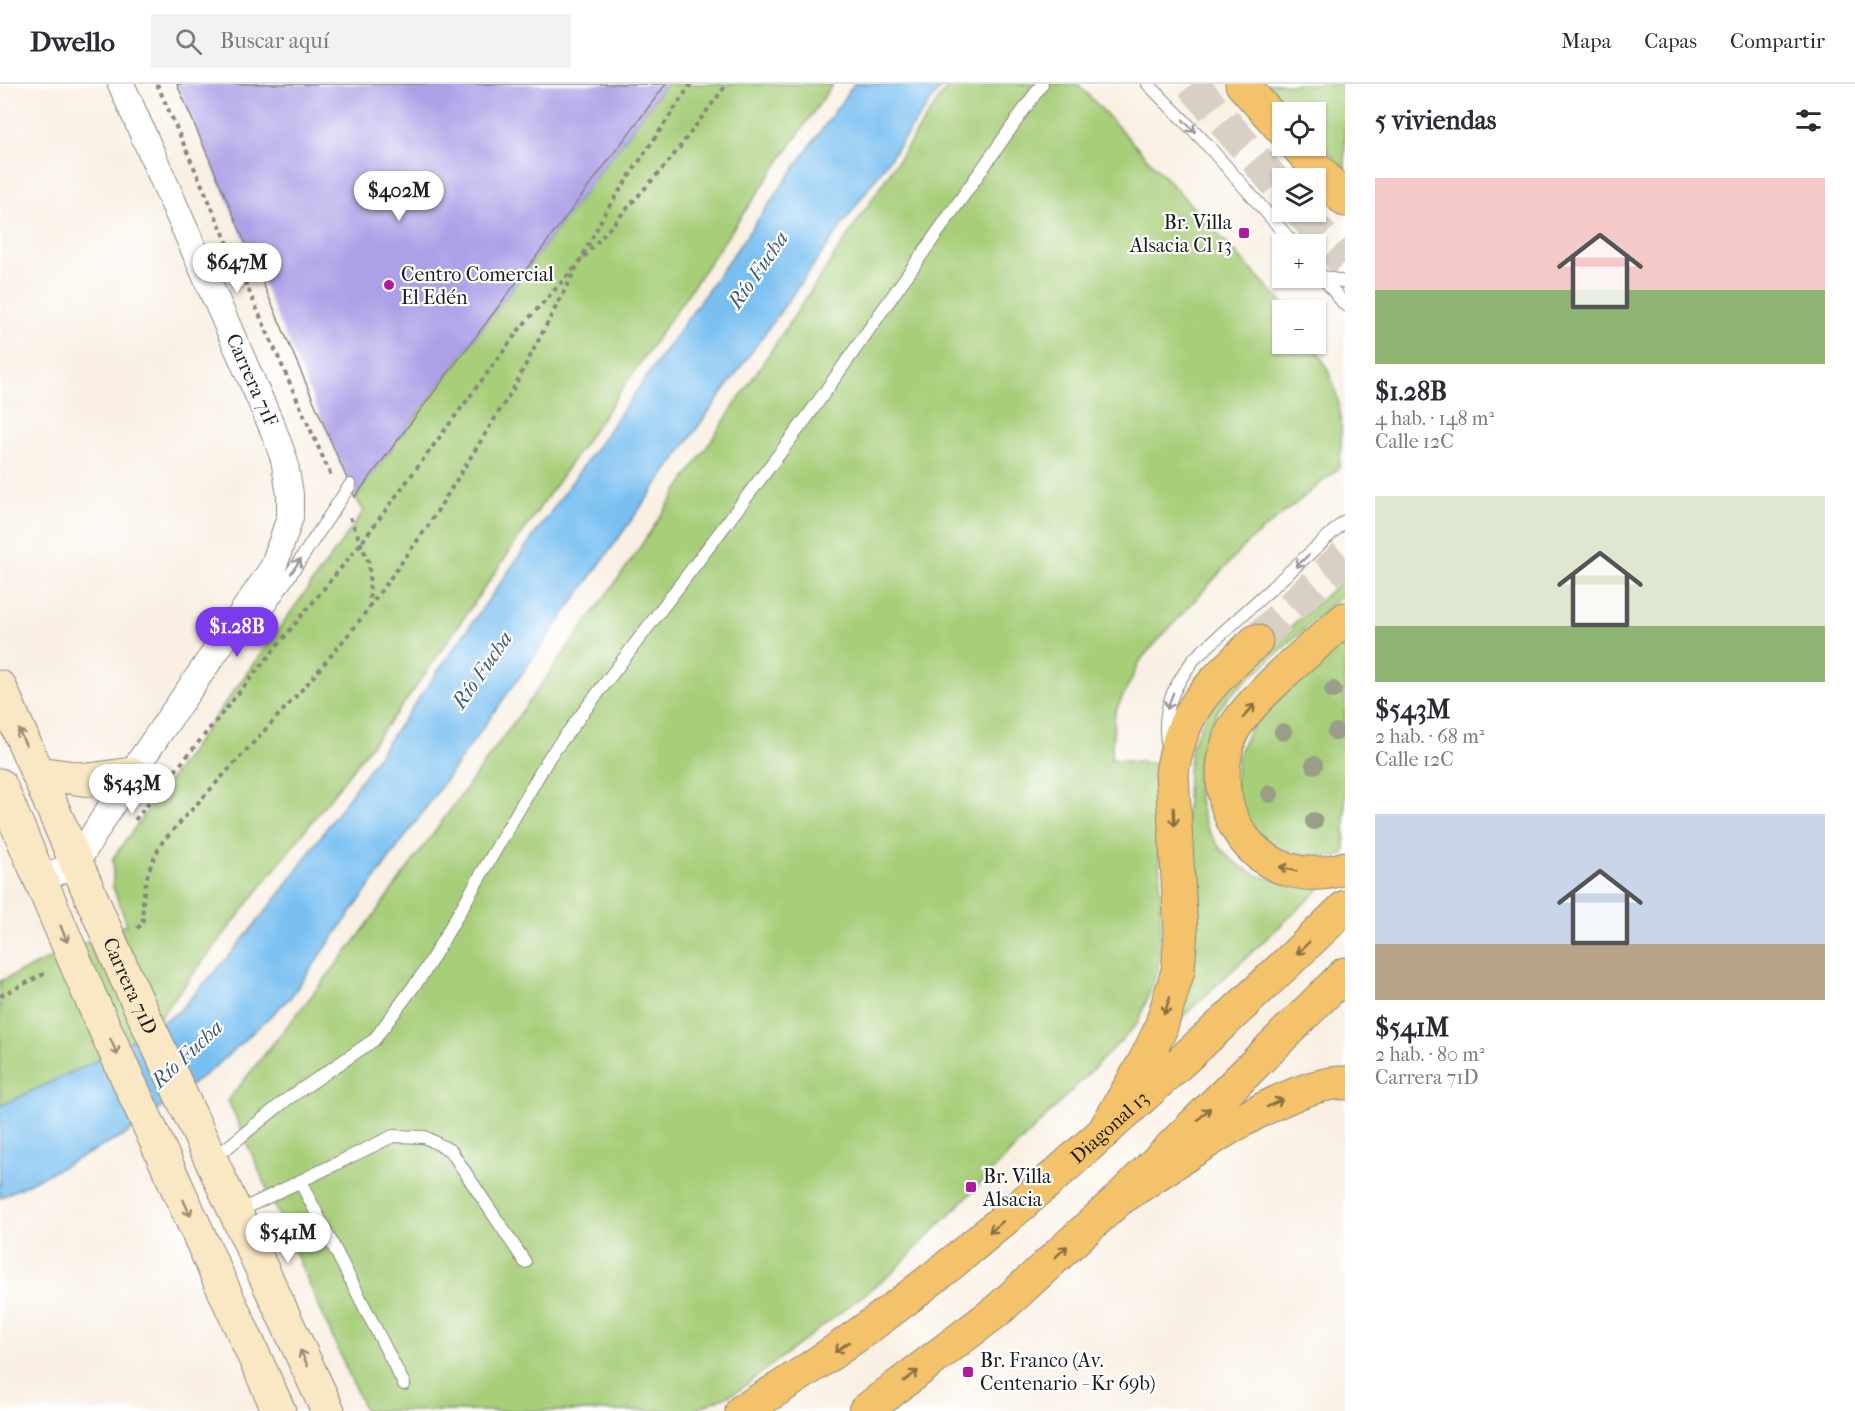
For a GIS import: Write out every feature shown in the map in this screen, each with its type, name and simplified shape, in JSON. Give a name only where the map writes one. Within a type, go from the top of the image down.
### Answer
[{"type":"main road","points":[[1242,84],[1272,118]]},
{"type":"main road","points":[[1306,156],[1345,200]]},
{"type":"main road","points":[[1345,619],[1283,674],[1246,712],[1230,735],[1223,768],[1227,807],[1236,829],[1249,847],[1272,865],[1288,870],[1305,873],[1332,872],[1345,868]]},
{"type":"main road","points":[[1103,1133],[1145,1061],[1160,1030],[1178,971],[1181,933],[1172,773],[1176,747],[1187,717],[1208,686],[1256,641]]},
{"type":"main road","name":"Diagonal 13","points":[[742,1411],[802,1375],[913,1296],[1035,1195],[1202,1043],[1345,907]]},
{"type":"main road","points":[[865,1411],[998,1310],[1118,1200],[1345,974]]},
{"type":"main road","points":[[1118,1200],[1274,1103],[1308,1089],[1345,1083]]},
{"type":"street","name":"Carrera 71F","points":[[121,84],[273,429],[284,459],[290,494],[290,517],[273,568],[214,653]]},
{"type":"street","points":[[41,880],[76,863],[131,774],[214,653]]},
{"type":"street","name":"Carrera 71D","points":[[0,687],[125,975],[328,1411]]},
{"type":"street","points":[[38,773],[90,780],[131,774]]},
{"type":"street","name":"Carrera 71D","points":[[0,785],[89,994],[279,1411]]},
{"type":"lane","points":[[206,1149],[286,1100],[374,1040],[425,971],[550,756],[808,416],[1042,84]]},
{"type":"lane","points":[[1148,84],[1203,140],[1285,234]]},
{"type":"lane","points":[[1326,275],[1345,282]]},
{"type":"lane","points":[[1326,282],[1345,305]]},
{"type":"lane","points":[[214,653],[263,616],[350,485]]},
{"type":"lane","points":[[1172,773],[1165,730],[1167,705],[1179,680],[1194,659],[1345,521]]},
{"type":"lane","points":[[236,1212],[393,1136],[425,1137],[451,1151],[525,1262]]},
{"type":"lane","points":[[300,1181],[404,1384]]},
{"type":"path","points":[[156,84],[362,543],[372,578],[370,605]]},
{"type":"path","points":[[134,929],[143,924],[144,885],[163,841],[264,733],[370,605],[428,526],[482,442],[539,343],[611,204],[691,84]]},
{"type":"path","points":[[132,823],[362,543],[492,364],[544,300],[664,168],[727,84]]},
{"type":"path","points":[[0,996],[75,959]]},
{"type":"green space","points":[[666,84],[833,84],[411,694],[127,1059],[0,1117],[0,981],[127,924],[113,887],[113,858],[364,511],[355,497]]},
{"type":"green space","points":[[949,84],[1078,84],[1280,300],[1272,300],[1272,354],[1319,354],[1335,388],[1341,418],[1339,468],[1247,543],[1142,658],[1115,712],[1111,759],[1157,764],[1161,927],[1158,970],[1138,1023],[892,1273],[738,1391],[692,1411],[365,1411],[228,1100],[353,944],[628,565]]},
{"type":"green space","points":[[1266,84],[1345,84],[1345,170],[1326,149],[1326,102],[1283,102]]},
{"type":"green space","points":[[1345,578],[1345,593],[1226,700],[1212,721],[1203,744],[1198,768],[1198,793],[1203,816],[1213,838],[1228,857],[1249,871],[1267,878],[1287,882],[1325,884],[1178,1021],[1188,771],[1192,744],[1218,692]]},
{"type":"green space","points":[[1345,636],[1345,853],[1338,857],[1311,856],[1276,849],[1247,825],[1235,792],[1237,756],[1251,727]]},
{"type":"water","name":"Río Fucha","points":[[854,84],[943,84],[290,998],[215,1067],[125,1135],[0,1198],[0,1106],[102,1058],[178,1012],[229,956],[282,891]]},
{"type":"building","name":"Centro Comercial El Edén","points":[[177,84],[666,84],[355,497]]},
{"type":"tunnel","points":[[1192,84],[1272,178]]},
{"type":"tunnel","points":[[1310,222],[1345,263]]},
{"type":"tunnel","points":[[1256,641],[1345,555]]},
{"type":"place","name":"Br. Villa Alsacia Cl 13","points":[[1244,233]]},
{"type":"place","name":"Centro Comercial El Edén","points":[[389,285]]},
{"type":"place","name":"Br. Villa Alsacia","points":[[971,1187]]},
{"type":"place","name":"Br. Franco (Av. Centenario - Kr 69b)","points":[[968,1372]]}]
